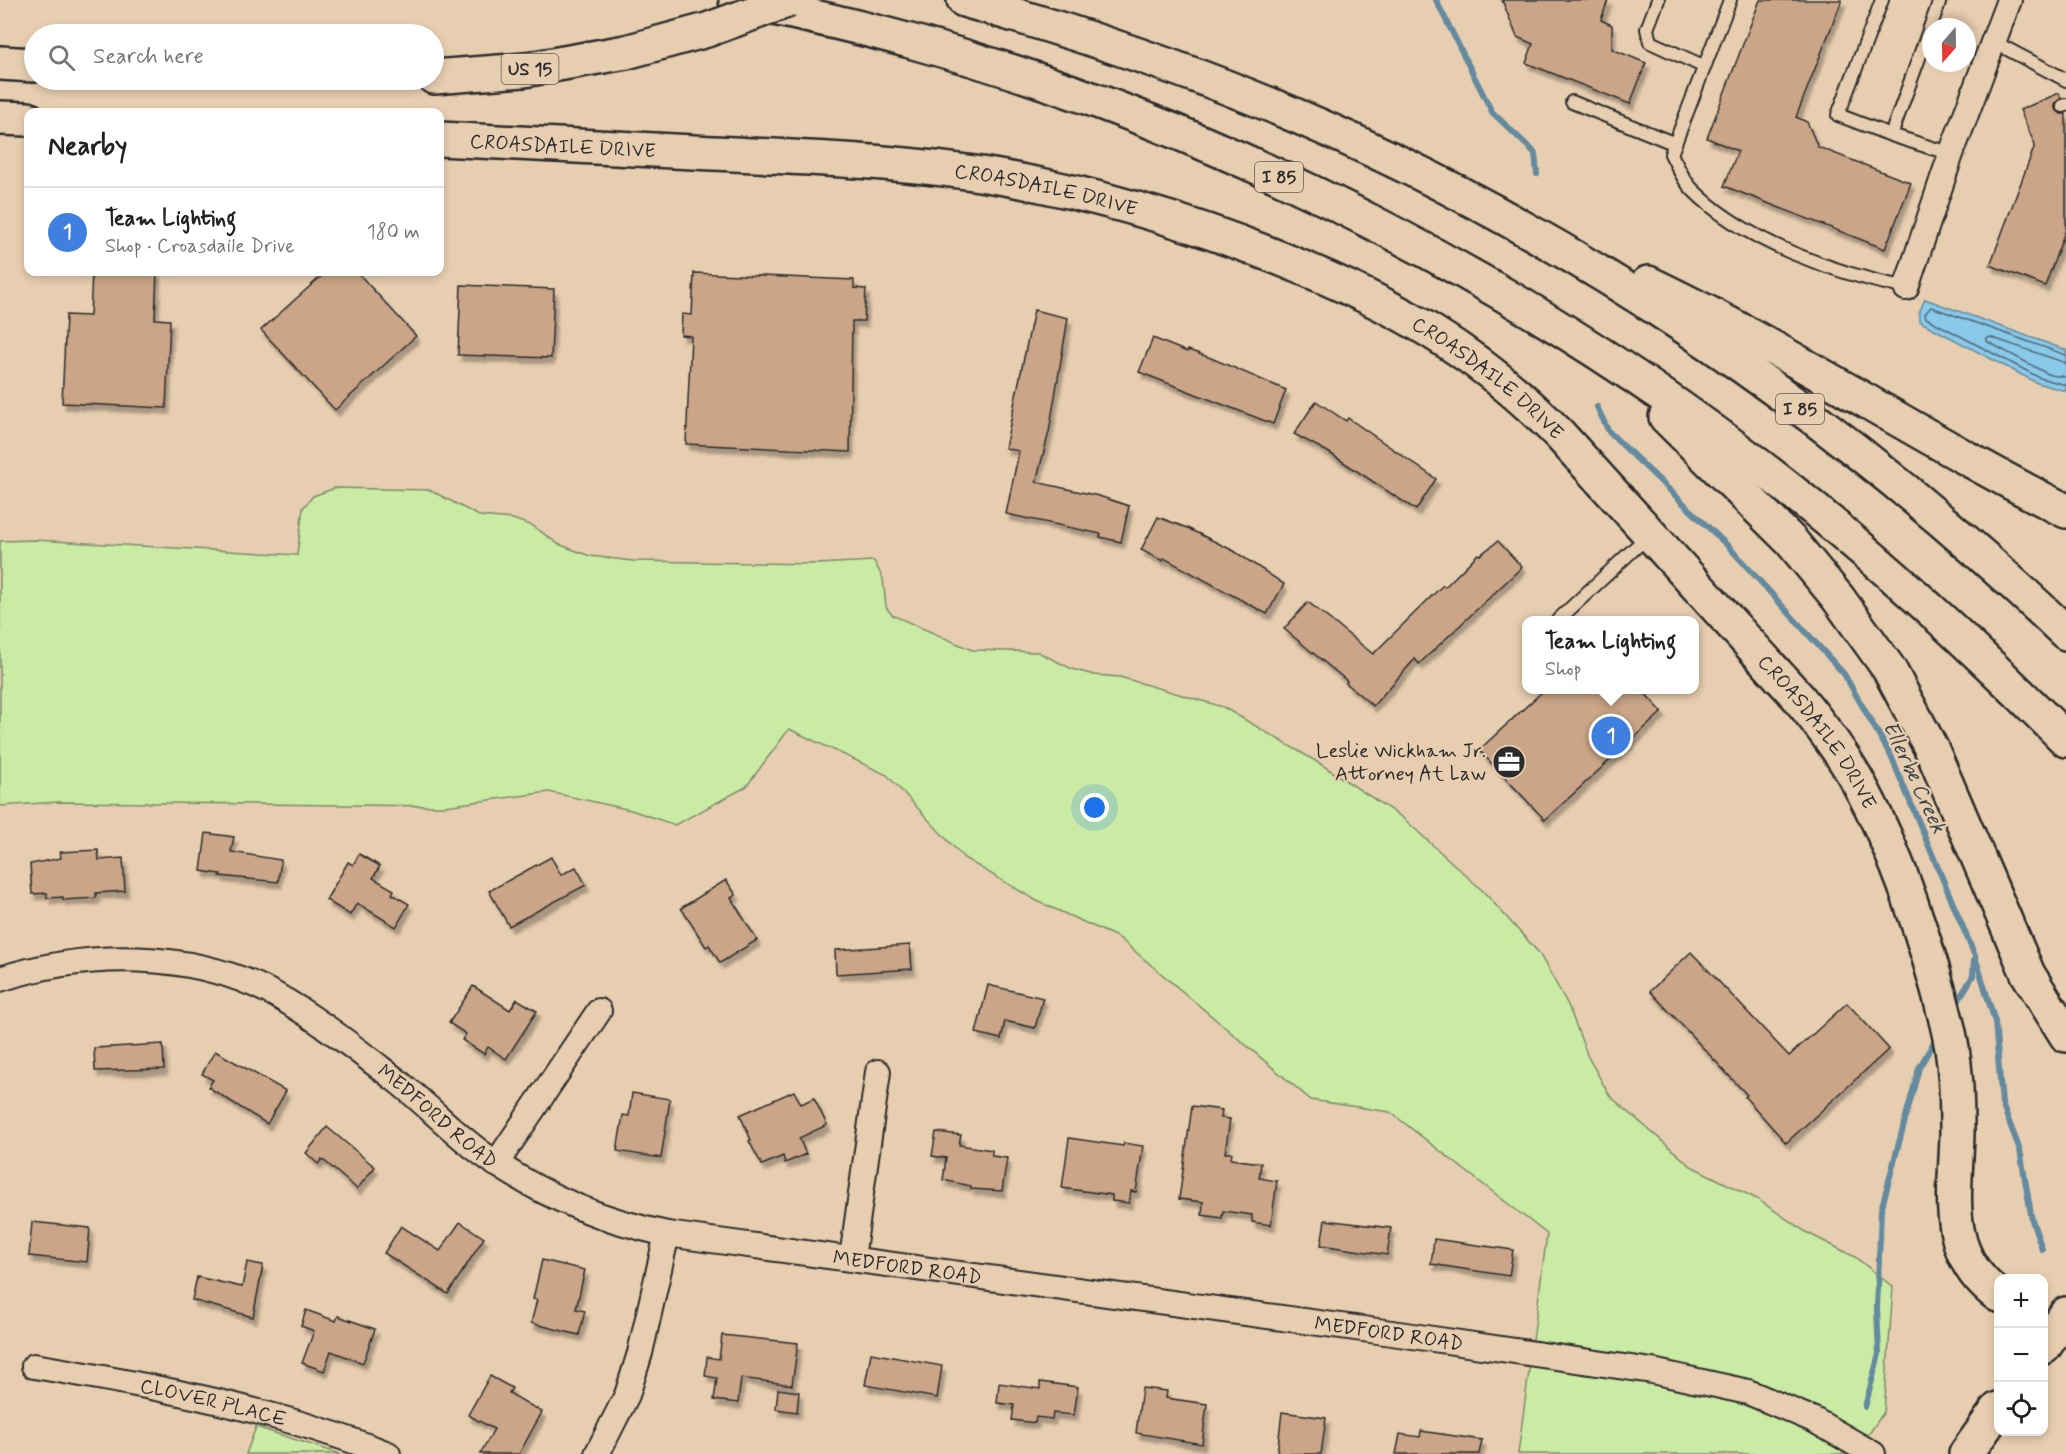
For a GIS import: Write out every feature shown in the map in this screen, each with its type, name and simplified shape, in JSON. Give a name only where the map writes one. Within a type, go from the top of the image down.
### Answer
[{"type":"main road","name":"I 85","points":[[736,0],[912,41],[1014,73],[1168,129],[1252,164],[1417,246],[1526,309],[1620,368],[1745,457],[1831,523],[1947,623],[2066,740]]},
{"type":"main road","name":"US 15","points":[[444,76],[524,70],[626,52],[707,30],[789,0]]},
{"type":"main road","name":"I 85","points":[[964,0],[1120,47],[1253,97],[1430,178],[1507,219],[1607,278],[1696,335],[1855,449],[1975,550],[2066,633]]},
{"type":"main road","points":[[0,63],[24,64]]},
{"type":"main road","points":[[0,118],[24,119]]},
{"type":"main road","name":"CROASDAILE DRIVE","points":[[444,139],[846,160],[943,169],[1074,193],[1251,247],[1360,293],[1455,345],[1530,405],[1650,534],[1798,697],[1824,729],[1858,783],[1876,818],[1918,930],[1950,1040],[1956,1098],[1953,1196],[1955,1226],[1969,1262],[1994,1290]]},
{"type":"main road","points":[[1507,219],[1732,324],[1892,418],[2066,511]]},
{"type":"main road","points":[[1620,368],[1697,451],[1791,541],[1838,598],[1882,660],[1932,750],[2028,975],[2066,1035]]},
{"type":"main road","points":[[1966,1454],[1994,1415]]},
{"type":"street","points":[[1906,288],[2006,1]]},
{"type":"street","name":"MEDFORD ROAD","points":[[0,979],[61,964],[118,959],[179,965],[238,979],[273,994],[311,1018],[398,1082],[454,1133],[496,1164],[553,1197],[589,1214],[667,1234],[1392,1333],[1670,1375],[1748,1392],[1814,1420],[1873,1454]]},
{"type":"street","points":[[496,1164],[599,1011]]},
{"type":"street","points":[[852,1258],[878,1072]]},
{"type":"street","points":[[597,1454],[627,1395],[640,1353],[667,1234]]},
{"type":"street","name":"CLOVER PLACE","points":[[34,1366],[200,1397],[279,1415],[388,1454]]},
{"type":"lane","points":[[1658,0],[1647,29],[1650,42],[1703,66]]},
{"type":"lane","points":[[1730,0],[1673,143],[1671,154],[1690,188],[1726,218],[1785,250],[1875,282],[1906,288]]},
{"type":"lane","points":[[1882,0],[1838,115],[1951,154]]},
{"type":"lane","points":[[1891,135],[1940,0]]},
{"type":"lane","points":[[1992,41],[2066,80]]},
{"type":"lane","points":[[1572,102],[1673,143]]},
{"type":"lane","points":[[1563,616],[1650,534]]},
{"type":"green space","points":[[335,488],[430,490],[479,516],[513,519],[533,526],[558,544],[590,556],[633,561],[817,564],[874,561],[883,579],[886,607],[892,615],[972,650],[1038,652],[1072,669],[1094,675],[1120,677],[1223,707],[1319,763],[1403,818],[1482,890],[1539,953],[1568,1005],[1588,1057],[1610,1096],[1691,1166],[1757,1199],[1806,1232],[1855,1257],[1893,1287],[1884,1412],[1855,1454],[1518,1454],[1547,1234],[1390,1112],[1311,1100],[1119,938],[1037,901],[964,858],[887,775],[789,729],[746,787],[675,825],[631,810],[549,792],[445,806],[58,802],[0,806],[0,541],[35,540],[297,555],[303,508],[313,496]]},
{"type":"green space","points":[[256,1427],[340,1454],[246,1454]]},
{"type":"water","points":[[1925,299],[2066,350],[2066,391],[2037,383],[1919,321],[1919,313]]},
{"type":"building","points":[[1502,0],[1608,0],[1601,20],[1612,25],[1612,49],[1646,63],[1630,104],[1526,63],[1533,44],[1517,37]]},
{"type":"building","points":[[1760,0],[1842,0],[1796,117],[1807,122],[1818,147],[1911,183],[1885,249],[1724,186],[1738,151],[1707,138]]},
{"type":"building","points":[[2059,93],[2061,98],[2055,104],[2055,109],[2061,114],[2066,114],[2066,229],[2045,286],[1990,265],[2035,145],[2020,110]]},
{"type":"building","points":[[694,273],[854,280],[854,288],[866,289],[864,321],[852,321],[850,452],[686,444],[691,336],[681,335],[682,314],[692,315]]},
{"type":"building","points":[[92,276],[157,276],[155,319],[170,320],[166,408],[62,403],[66,315],[90,316]]},
{"type":"building","points":[[322,276],[361,276],[416,336],[335,410],[261,330]]},
{"type":"building","points":[[461,285],[554,289],[551,358],[458,355]]},
{"type":"building","points":[[1034,310],[1068,318],[1049,432],[1036,482],[1099,496],[1129,506],[1121,542],[1100,537],[1101,534],[1006,514],[1019,451],[1005,448]]},
{"type":"building","points":[[1153,338],[1187,352],[1188,350],[1211,358],[1286,390],[1273,424],[1139,372]]},
{"type":"building","points":[[1316,401],[1346,421],[1348,418],[1436,479],[1416,510],[1328,452],[1294,434]]},
{"type":"building","points":[[1158,517],[1187,528],[1234,551],[1284,584],[1267,614],[1164,558],[1163,561],[1141,550]]},
{"type":"building","points":[[1498,541],[1522,567],[1419,664],[1415,659],[1373,706],[1346,683],[1347,681],[1284,629],[1308,602],[1373,654],[1443,585],[1445,587],[1478,554],[1480,555]]},
{"type":"building","points":[[1540,694],[1646,694],[1662,712],[1545,820],[1479,750]]},
{"type":"building","points":[[206,833],[234,837],[231,852],[281,860],[278,882],[220,876],[221,874],[201,871]]},
{"type":"building","points":[[98,850],[99,860],[123,858],[125,891],[96,893],[96,898],[63,900],[63,897],[47,898],[47,893],[32,894],[30,864],[61,858],[60,852]]},
{"type":"building","points":[[359,854],[380,866],[373,878],[394,890],[392,894],[409,904],[396,927],[357,903],[350,915],[326,900],[348,862],[353,865]]},
{"type":"building","points":[[551,857],[561,875],[576,867],[586,885],[509,926],[489,891]]},
{"type":"building","points":[[726,880],[736,895],[731,898],[757,940],[720,963],[709,945],[706,947],[681,908]]},
{"type":"building","points":[[910,945],[912,969],[836,974],[835,950]]},
{"type":"building","points":[[1691,952],[1789,1056],[1847,1003],[1889,1049],[1786,1143],[1745,1097],[1747,1095],[1650,991]]},
{"type":"building","points":[[988,985],[1043,998],[1035,1028],[1005,1021],[1001,1039],[976,1033]]},
{"type":"building","points":[[473,986],[510,1010],[517,999],[537,1011],[506,1059],[488,1047],[484,1054],[462,1040],[466,1034],[449,1023]]},
{"type":"building","points":[[163,1044],[164,1069],[95,1071],[94,1048]]},
{"type":"building","points":[[215,1051],[286,1091],[267,1124],[208,1087],[213,1080],[202,1074]]},
{"type":"building","points":[[794,1091],[801,1104],[814,1098],[827,1125],[799,1138],[806,1154],[785,1163],[783,1156],[762,1165],[749,1141],[751,1140],[740,1115]]},
{"type":"building","points":[[632,1093],[670,1099],[661,1158],[617,1151],[623,1115],[629,1116]]},
{"type":"building","points":[[1192,1106],[1222,1110],[1221,1118],[1230,1119],[1225,1153],[1232,1153],[1231,1159],[1261,1163],[1259,1178],[1277,1181],[1271,1225],[1252,1222],[1252,1215],[1223,1211],[1222,1218],[1202,1215],[1203,1202],[1179,1199]]},
{"type":"building","points":[[327,1127],[375,1167],[357,1189],[322,1159],[318,1164],[306,1153]]},
{"type":"building","points":[[936,1132],[961,1135],[959,1145],[992,1150],[992,1156],[1007,1158],[1002,1191],[971,1189],[971,1186],[943,1180],[946,1158],[932,1156]]},
{"type":"building","points":[[1069,1138],[1123,1146],[1124,1143],[1143,1146],[1136,1192],[1131,1191],[1129,1203],[1112,1201],[1112,1195],[1062,1188]]},
{"type":"building","points":[[1325,1220],[1391,1228],[1387,1255],[1321,1245]]},
{"type":"building","points":[[32,1222],[90,1228],[87,1262],[29,1256]]},
{"type":"building","points":[[460,1222],[484,1238],[448,1294],[384,1253],[401,1226],[440,1251]]},
{"type":"building","points":[[1434,1239],[1513,1250],[1509,1276],[1431,1264]]},
{"type":"building","points":[[542,1260],[585,1270],[576,1309],[585,1311],[579,1335],[531,1323],[537,1300],[533,1299]]},
{"type":"building","points":[[247,1262],[263,1265],[253,1317],[192,1300],[197,1277],[242,1287]]},
{"type":"building","points":[[306,1310],[336,1321],[338,1316],[375,1329],[363,1363],[331,1351],[324,1371],[302,1363],[314,1331],[301,1326]]},
{"type":"building","points":[[722,1335],[798,1343],[792,1385],[741,1378],[738,1403],[714,1400],[717,1378],[705,1376],[707,1357],[719,1359]]},
{"type":"building","points":[[871,1353],[942,1366],[937,1398],[865,1385]]},
{"type":"building","points":[[490,1376],[512,1388],[509,1393],[542,1412],[519,1454],[480,1454],[494,1429],[468,1415]]},
{"type":"building","points":[[1040,1382],[1078,1387],[1074,1415],[1053,1413],[1052,1419],[1036,1417],[1035,1423],[1012,1420],[1014,1405],[997,1403],[999,1383],[1040,1389]]},
{"type":"building","points":[[1142,1388],[1167,1391],[1166,1398],[1207,1404],[1202,1444],[1136,1433]]},
{"type":"building","points":[[778,1389],[799,1392],[797,1412],[776,1409]]},
{"type":"building","points":[[1282,1412],[1326,1418],[1321,1454],[1277,1454]]},
{"type":"building","points":[[1421,1431],[1482,1440],[1479,1454],[1396,1454],[1400,1434],[1420,1437]]},
{"type":"waterway","name":"Ellerbe Creek","points":[[1436,0],[1492,112],[1535,153],[1537,174]]},
{"type":"waterway","name":"Ellerbe Creek","points":[[1597,407],[1609,432],[1729,547],[1844,674],[1891,756],[1975,956],[1995,1022],[2002,1104],[2020,1150],[2032,1220],[2042,1249]]},
{"type":"waterway","points":[[1955,1006],[1973,976],[1974,961]]},
{"type":"waterway","points":[[1865,1407],[1879,1354],[1877,1308],[1881,1210],[1919,1068],[1938,1035]]},
{"type":"place","name":"Team Lighting","points":[[1611,736]]},
{"type":"place","name":"Leslie Wickham Jr. Attorney At Law","points":[[1509,762]]}]
